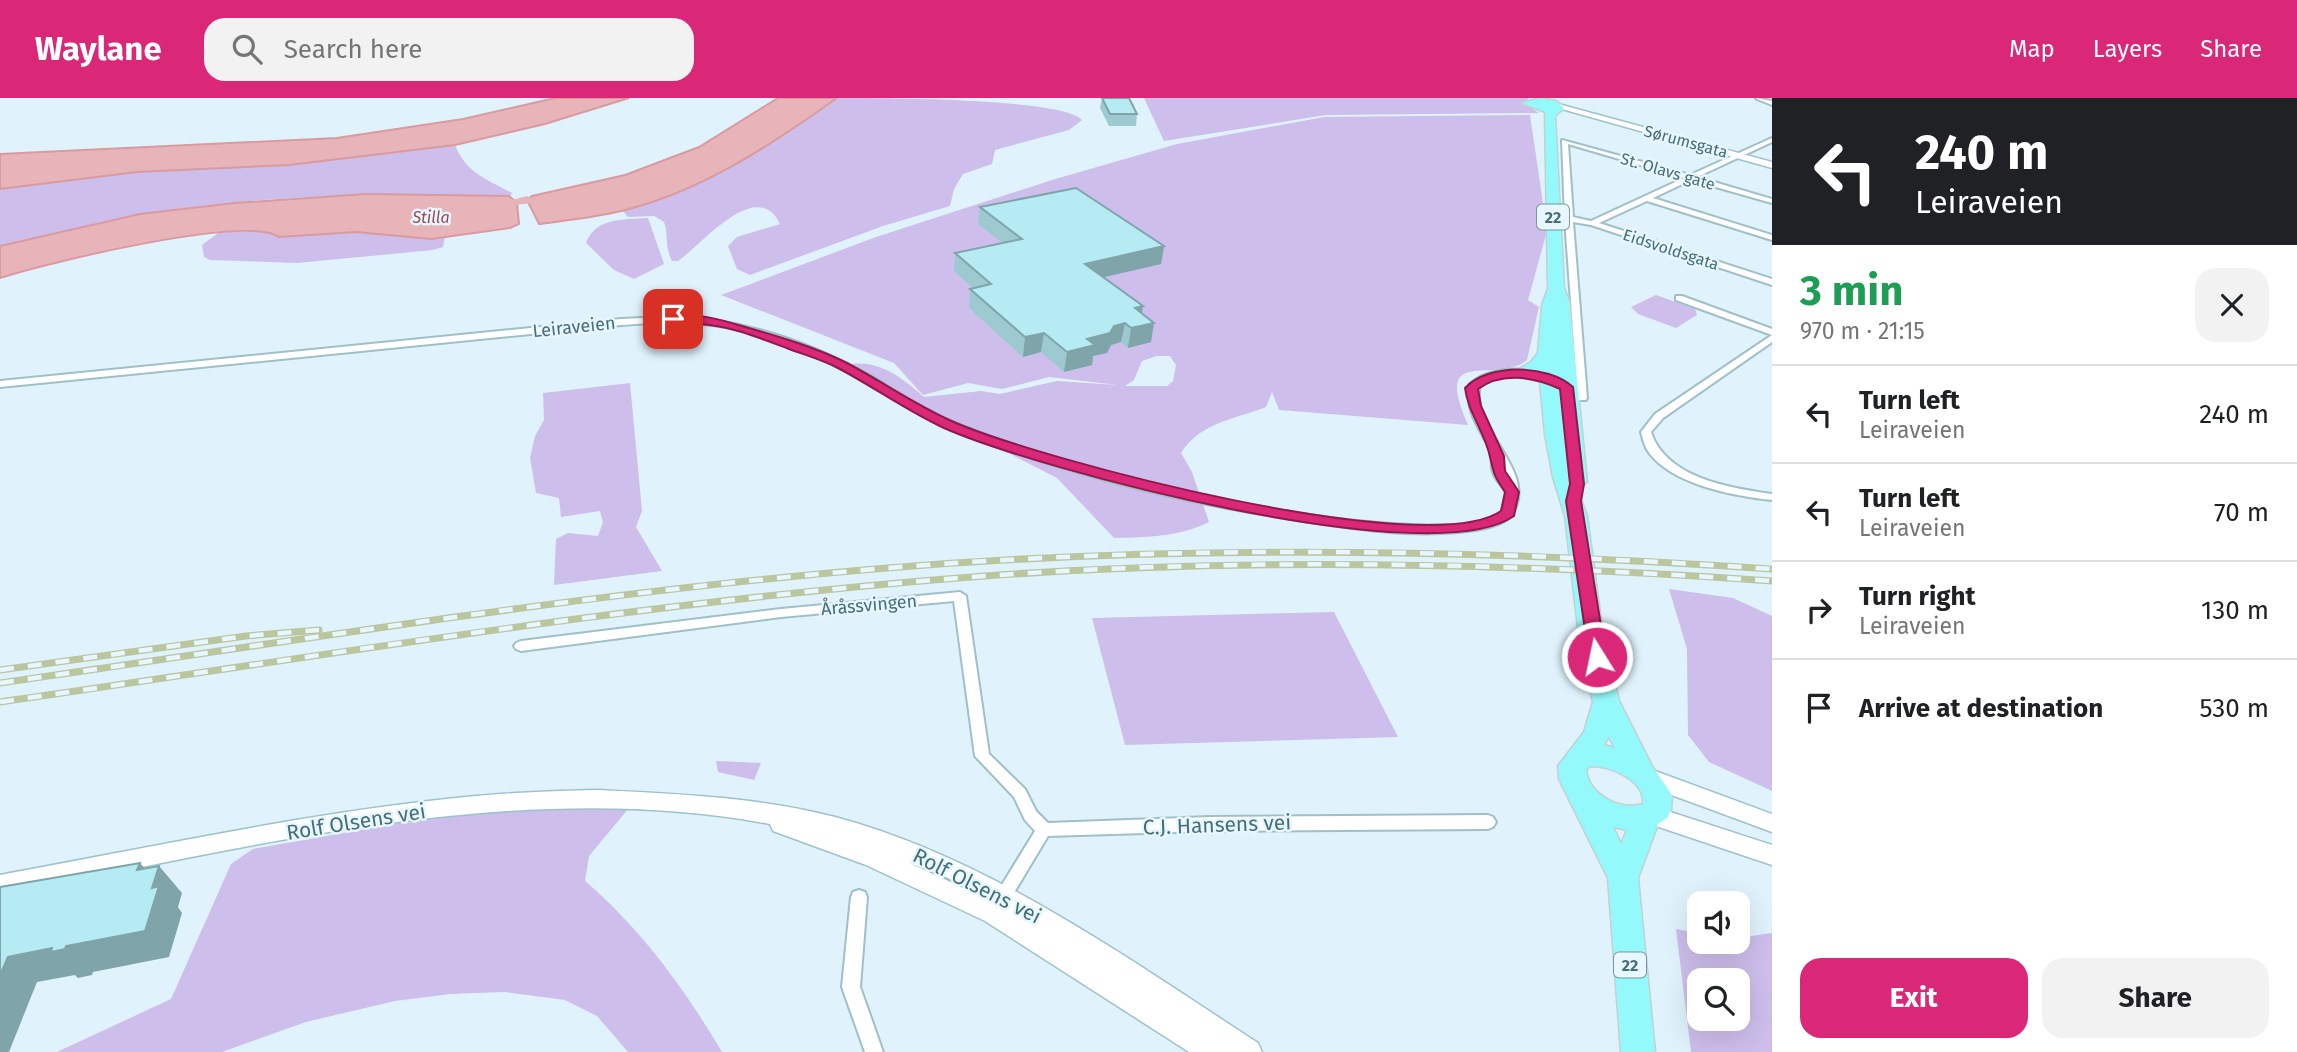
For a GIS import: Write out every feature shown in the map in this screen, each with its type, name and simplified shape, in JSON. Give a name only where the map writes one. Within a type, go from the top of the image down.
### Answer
[{"type":"highway","name":"22","points":[[1533,102],[1553,104],[1549,114],[1557,144],[1556,288],[1561,301],[1561,387],[1577,484],[1574,501],[1589,612],[1606,702],[1644,775],[1654,786],[1659,803],[1649,816],[1623,878]]},
{"type":"highway","name":"22","points":[[1533,102],[1557,144]]},
{"type":"highway","name":"22","points":[[1556,288],[1551,299],[1548,353],[1561,387]]},
{"type":"highway","points":[[1521,373],[1537,366],[1548,353]]},
{"type":"highway","name":"22","points":[[1606,702],[1596,735],[1571,772],[1623,878],[1638,1052]]},
{"type":"highway","points":[[1582,757],[1604,755],[1644,775]]},
{"type":"highway","points":[[1584,796],[1615,815],[1649,816]]},
{"type":"main road","name":"Sørumsgata","points":[[1553,104],[1772,165]]},
{"type":"main road","points":[[1644,775],[1772,823]]},
{"type":"main road","name":"Rolf Olsens vei","points":[[0,885],[333,824],[451,808],[602,797],[675,799],[715,804],[786,815],[882,842],[952,868],[998,904],[1213,1052]]},
{"type":"main road","points":[[1649,816],[1772,855]]},
{"type":"main road","name":"Rolf Olsens vei","points":[[998,904],[1249,1052]]},
{"type":"street","points":[[1759,98],[1772,103]]},
{"type":"street","points":[[1592,223],[1772,140]]},
{"type":"street","points":[[1496,376],[1561,387],[1569,219],[1557,144]]},
{"type":"street","name":"St. Olavs gate","points":[[1557,144],[1690,177],[1772,201]]},
{"type":"street","points":[[1646,198],[1772,238]]},
{"type":"street","name":"Eidsvoldsgata","points":[[1569,219],[1592,223],[1772,282]]},
{"type":"street","points":[[1679,298],[1772,332]]},
{"type":"street","name":"Leiraveien","points":[[0,384],[621,322],[694,320],[741,327],[840,364],[949,425],[1144,486],[1310,519],[1429,530],[1472,528],[1495,522],[1512,507],[1512,492],[1498,472],[1497,456],[1470,394],[1478,381],[1521,373],[1561,387]]},
{"type":"street","points":[[1772,338],[1659,415],[1646,432],[1647,440],[1656,452],[1696,479],[1735,493],[1772,497]]},
{"type":"street","name":"Åråssvingen","points":[[521,646],[781,613],[960,596],[982,756],[1020,793],[1030,815],[1044,830]]},
{"type":"street","name":"C.J. Hansens vei","points":[[1044,830],[1210,824],[1488,822]]},
{"type":"street","points":[[998,904],[1044,830]]},
{"type":"street","points":[[859,897],[851,987],[874,1052]]},
{"type":"shaded area","points":[[837,98],[1007,103],[1042,107],[1068,113],[1082,120],[1069,130],[995,150],[992,164],[963,174],[954,189],[950,206],[883,226],[750,275],[737,269],[728,246],[737,237],[780,224],[770,211],[758,207],[744,210],[729,218],[678,261],[672,261],[664,222],[654,216],[628,217],[623,211],[719,174]]},
{"type":"shaded area","points":[[1144,98],[1529,98],[1524,103],[1539,113],[1326,115],[1164,141]]},
{"type":"shaded area","points":[[1530,115],[1547,231],[1528,300],[1539,307],[1527,360],[1514,367],[1462,375],[1457,384],[1459,400],[1468,425],[1279,410],[1272,392],[1266,407],[1208,428],[1181,453],[1192,472],[1209,522],[1186,531],[1114,538],[1057,478],[913,404],[847,365],[869,364],[889,371],[924,397],[981,391],[1000,394],[1057,381],[1118,385],[1049,377],[1002,389],[968,383],[923,395],[894,363],[721,295],[876,237],[1052,180],[1177,144],[1324,117]],"holes":[[[1157,356],[1170,356],[1176,365],[1173,381],[1167,386],[1125,386],[1134,380],[1142,361]]]},
{"type":"shaded area","points":[[455,145],[472,169],[512,193],[510,197],[418,194],[233,202],[123,217],[0,246],[0,189],[137,172],[289,165]]},
{"type":"shaded area","points":[[648,218],[664,264],[634,279],[614,270],[586,243],[596,228],[603,224]]},
{"type":"shaded area","points":[[271,232],[279,237],[356,232],[445,237],[443,247],[433,250],[297,263],[210,260],[204,257],[202,245],[218,233]]},
{"type":"shaded area","points":[[1656,295],[1695,309],[1697,315],[1676,328],[1638,314],[1631,307]]},
{"type":"shaded area","points":[[630,383],[642,511],[636,527],[662,571],[554,585],[556,539],[568,533],[598,536],[603,522],[600,511],[561,517],[559,498],[536,493],[530,458],[535,436],[544,420],[543,393]]},
{"type":"shaded area","points":[[1669,589],[1733,598],[1772,616],[1772,791],[1709,762],[1688,735],[1687,649]]},
{"type":"shaded area","points":[[1334,612],[1398,737],[1125,745],[1092,618]]},
{"type":"shaded area","points":[[716,761],[761,763],[754,780],[718,772]]},
{"type":"shaded area","points":[[634,802],[589,856],[585,881],[625,919],[661,961],[722,1052],[628,1052],[597,1016],[565,1000],[505,992],[450,994],[395,1001],[306,1022],[222,1052],[57,1052],[171,999],[231,864],[253,849],[445,815]]},
{"type":"shaded area","points":[[1676,929],[1687,931],[1687,954],[1750,954],[1750,936],[1772,933],[1772,1052],[1691,1052],[1688,1031],[1750,1031],[1750,968],[1687,968],[1687,1019]]},
{"type":"water","points":[[555,98],[629,98],[545,124],[455,145],[289,165],[137,172],[0,189],[0,154],[337,138],[463,119]]},
{"type":"water","points":[[778,98],[837,98],[738,163],[685,190],[657,200],[607,214],[539,224],[527,200],[532,196],[625,175],[699,147]]},
{"type":"water","name":"Stilla","points":[[366,194],[509,196],[517,203],[519,224],[510,228],[431,239],[356,232],[279,237],[259,232],[188,236],[57,262],[0,278],[0,246],[140,214],[234,203]]},
{"type":"building","points":[[1102,98],[1129,98],[1137,114],[1110,114]]},
{"type":"building","points":[[1076,188],[1164,246],[1085,264],[1143,306],[1135,308],[1154,323],[1131,328],[1125,323],[1114,326],[1110,333],[1087,339],[1095,345],[1067,352],[1044,333],[1025,337],[970,289],[991,284],[955,253],[1022,239],[980,207]]},
{"type":"building","points":[[140,863],[137,870],[159,866],[152,888],[159,886],[145,931],[66,946],[65,949],[51,952],[52,948],[8,957],[0,975],[0,887]]},
{"type":"waterway","points":[[515,201],[527,200]]},
{"type":"railway","points":[[0,683],[665,590],[998,560],[1219,552],[1330,552],[1551,557],[1772,569]]},
{"type":"railway","points":[[0,702],[615,614],[861,586],[985,576],[1280,564],[1477,566],[1772,581]]},
{"type":"railway","points":[[0,670],[246,636],[319,630]]},
{"type":"route","points":[[673,319],[713,321],[741,327],[840,364],[949,425],[1144,486],[1310,519],[1399,528],[1472,528],[1495,522],[1508,513],[1512,507],[1512,492],[1495,465],[1497,456],[1470,394],[1478,381],[1489,377],[1514,373],[1549,379],[1566,387],[1577,484],[1574,501],[1597,657]]}]
